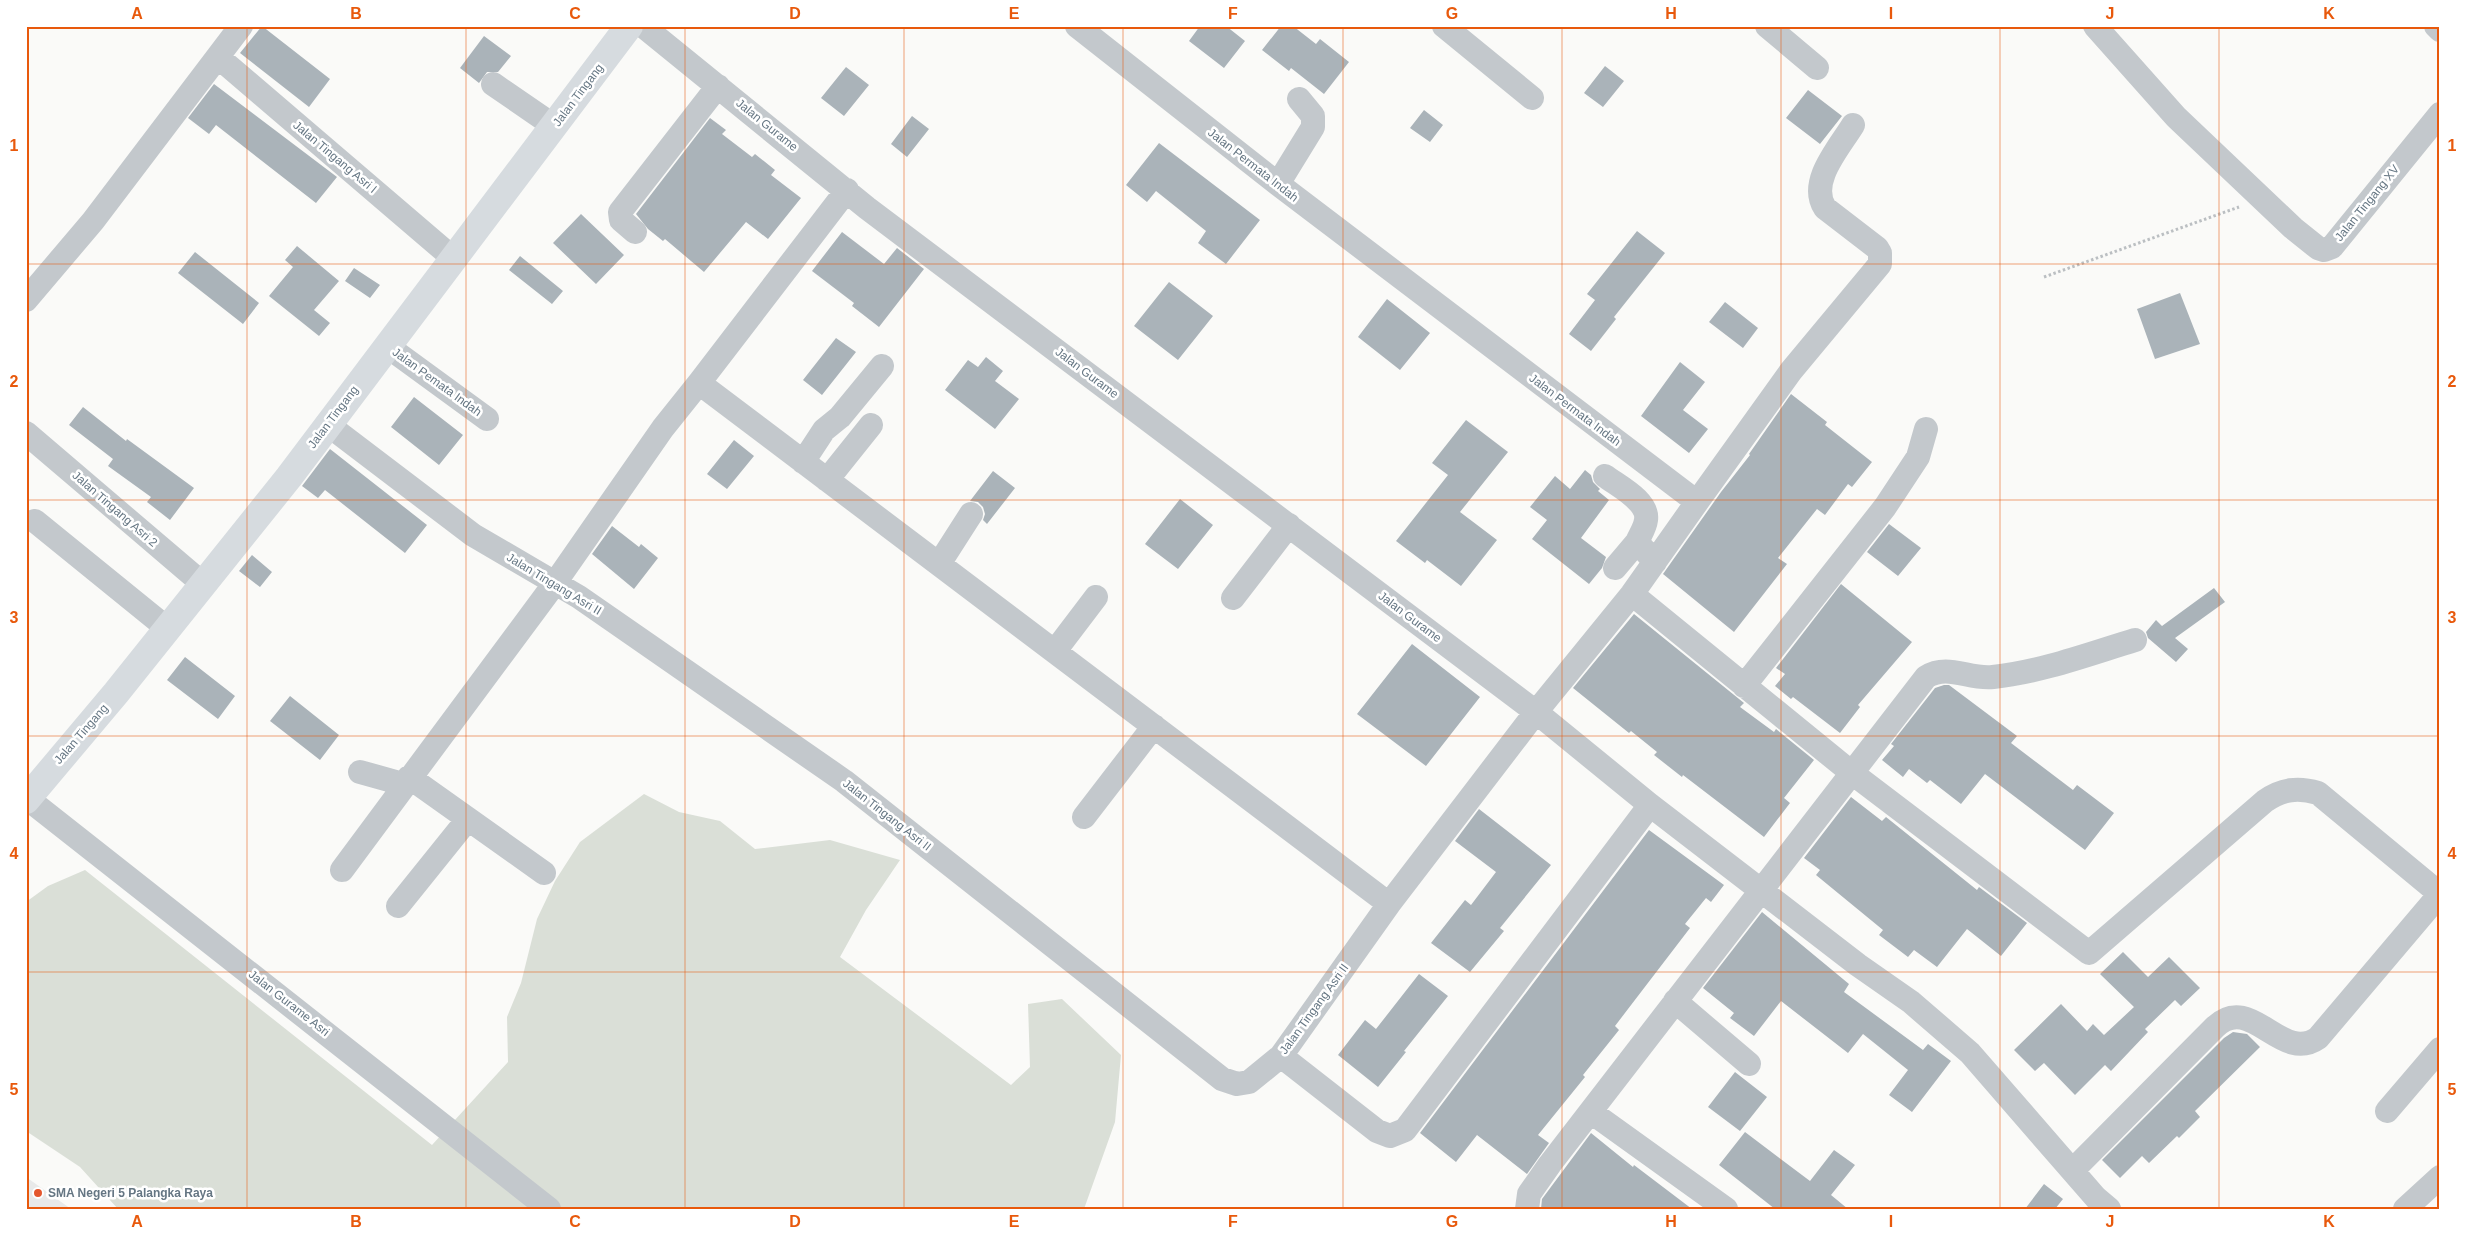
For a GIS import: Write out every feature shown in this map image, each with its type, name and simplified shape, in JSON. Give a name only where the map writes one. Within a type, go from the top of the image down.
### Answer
[{"type":"main road","name":"Jalan Tingang","points":[[29,791],[168,629],[289,477],[327,424],[630,26]]},
{"type":"street","name":"Jalan Gurame","points":[[643,26],[867,208],[1536,712],[1650,804],[1858,965],[1911,1002],[1970,1053],[2096,1198],[2109,1209]]},
{"type":"street","name":"Jalan Permata Indah","points":[[1077,26],[1278,184],[1697,502]]},
{"type":"street","points":[[1444,26],[1532,98]]},
{"type":"street","points":[[1767,26],[1817,68]]},
{"type":"street","points":[[2095,26],[2176,117],[2263,199]]},
{"type":"street","points":[[2436,26],[2440,30]]},
{"type":"street","points":[[26,300],[93,221],[239,27]]},
{"type":"street","name":"Jalan Tingang Asri I","points":[[218,57],[453,258]]},
{"type":"street","points":[[493,84],[554,126]]},
{"type":"street","points":[[634,232],[621,220],[620,212],[718,86]]},
{"type":"street","points":[[1278,184],[1313,127],[1313,116],[1299,99]]},
{"type":"street","name":"Jalan Tingang XV","points":[[2263,199],[2318,248],[2330,249],[2440,114]]},
{"type":"street","points":[[1697,502],[1791,371],[1880,264],[1880,253],[1877,248],[1825,208],[1820,200],[1820,180],[1853,125]]},
{"type":"street","points":[[342,870],[406,781],[555,583],[663,428],[847,190]]},
{"type":"street","name":"Jalan Pemata Indah","points":[[387,346],[488,418]]},
{"type":"street","points":[[803,462],[824,430],[840,417],[882,366]]},
{"type":"street","points":[[699,383],[1389,904]]},
{"type":"street","name":"Jalan Tingang Asri II","points":[[327,424],[473,535],[579,596],[844,781],[1222,1079],[1237,1084],[1249,1082],[1281,1056],[1389,904],[1536,712],[1632,594],[1697,502]]},
{"type":"street","points":[[827,480],[871,425]]},
{"type":"street","points":[[1744,686],[1885,507],[1918,457],[1926,429]]},
{"type":"street","name":"Jalan Tingang Asri 2","points":[[26,433],[203,584]]},
{"type":"street","points":[[1605,476],[1642,504],[1646,510],[1645,526],[1637,542],[1615,568]]},
{"type":"street","points":[[939,564],[971,514]]},
{"type":"street","points":[[35,521],[168,629]]},
{"type":"street","points":[[1233,598],[1289,525]]},
{"type":"street","points":[[1637,542],[1655,562]]},
{"type":"street","points":[[1632,594],[1852,773],[2089,953],[2265,801],[2285,791],[2306,789],[2318,793],[2440,894],[2318,1038],[2312,1042],[2300,1043],[2276,1036],[2238,1015],[2227,1018],[2215,1027],[2073,1170]]},
{"type":"street","points":[[1055,651],[1096,597]]},
{"type":"street","points":[[1527,1209],[1529,1194],[1920,682],[1933,672],[1949,670],[1984,677],[2008,675],[2135,640]]},
{"type":"street","points":[[1084,817],[1154,726]]},
{"type":"street","points":[[360,772],[406,781],[468,819],[544,874]]},
{"type":"street","name":"Jalan Gurame Asri","points":[[29,791],[549,1209]]},
{"type":"street","points":[[1281,1056],[1377,1131],[1390,1136],[1406,1130],[1650,804]]},
{"type":"street","points":[[398,906],[468,819]]},
{"type":"street","points":[[1675,1001],[1749,1064]]},
{"type":"street","points":[[2388,1111],[2440,1049]]},
{"type":"street","points":[[1591,1112],[1726,1209]]},
{"type":"street","points":[[2405,1209],[2440,1177]]},
{"type":"path","points":[[2044,277],[2263,199]]},
{"type":"shaded area","points":[[644,794],[679,812],[720,821],[755,849],[830,840],[900,860],[866,910],[840,957],[1011,1085],[1030,1067],[1028,1004],[1062,999],[1121,1055],[1115,1122],[1084,1209],[118,1209],[80,1167],[26,1131],[26,902],[48,886],[85,870],[432,1145],[508,1062],[507,1017],[521,983],[537,919],[555,881],[580,842]]},
{"type":"shaded area","name":"SMA Negeri 5 Palangka Raya","points":[[26,1177],[71,1209],[26,1209]]},
{"type":"building","points":[[262,26],[330,79],[309,107],[240,53]]},
{"type":"building","points":[[1200,26],[1226,26],[1245,41],[1224,68],[1189,41]]},
{"type":"building","points":[[1281,26],[1293,26],[1316,44],[1320,39],[1349,62],[1324,94],[1291,68],[1289,71],[1262,50]]},
{"type":"building","points":[[484,36],[511,56],[498,72],[487,72],[479,83],[460,68]]},
{"type":"building","points":[[1605,66],[1624,81],[1603,107],[1584,93]]},
{"type":"building","points":[[846,67],[869,85],[844,116],[821,98]]},
{"type":"building","points":[[214,84],[337,177],[316,203],[216,125],[209,134],[188,118]]},
{"type":"building","points":[[1808,90],[1842,116],[1820,144],[1786,118]]},
{"type":"building","points":[[1424,110],[1443,125],[1430,142],[1410,128]]},
{"type":"building","points":[[912,116],[929,129],[907,157],[891,144]]},
{"type":"building","points":[[710,118],[726,130],[722,134],[752,157],[755,154],[775,170],[771,175],[801,198],[768,239],[746,222],[704,272],[665,239],[663,241],[648,229],[636,214]]},
{"type":"building","points":[[1159,143],[1260,220],[1226,264],[1198,243],[1206,231],[1156,191],[1147,202],[1126,185]]},
{"type":"building","points":[[581,214],[624,255],[596,284],[553,243]]},
{"type":"building","points":[[1637,231],[1665,253],[1614,317],[1616,319],[1591,351],[1569,334],[1595,300],[1587,294]]},
{"type":"building","points":[[842,232],[884,264],[897,248],[924,269],[879,327],[852,306],[854,303],[812,271]]},
{"type":"building","points":[[297,246],[339,281],[314,310],[330,323],[319,336],[269,296],[293,267],[285,260]]},
{"type":"building","points":[[195,252],[259,303],[243,324],[178,273]]},
{"type":"building","points":[[520,256],[563,291],[552,304],[509,270]]},
{"type":"building","points":[[354,268],[380,285],[370,298],[345,281]]},
{"type":"building","points":[[1169,282],[1213,316],[1178,360],[1134,326]]},
{"type":"building","points":[[2180,293],[2200,344],[2155,359],[2137,309]]},
{"type":"building","points":[[1387,299],[1430,333],[1400,370],[1358,337]]},
{"type":"building","points":[[1725,302],[1758,328],[1743,348],[1709,322]]},
{"type":"building","points":[[836,338],[856,352],[822,395],[803,380]]},
{"type":"building","points":[[986,357],[1003,371],[995,381],[1019,399],[995,429],[945,390],[968,360],[978,367]]},
{"type":"building","points":[[1680,362],[1705,382],[1683,410],[1708,429],[1689,453],[1641,416]]},
{"type":"building","points":[[1791,394],[1827,422],[1825,425],[1872,462],[1852,487],[1848,484],[1825,515],[1817,509],[1778,558],[1787,564],[1734,632],[1663,574],[1721,492],[1750,455]]},
{"type":"building","points":[[414,397],[463,435],[439,465],[391,427]]},
{"type":"building","points":[[83,407],[126,441],[127,439],[194,488],[170,520],[147,502],[151,497],[108,466],[113,459],[69,425]]},
{"type":"building","points":[[1466,420],[1508,452],[1460,512],[1497,540],[1461,586],[1427,560],[1425,563],[1396,541],[1448,475],[1432,463]]},
{"type":"building","points":[[734,440],[754,456],[727,489],[707,474]]},
{"type":"building","points":[[330,449],[427,525],[405,553],[325,490],[318,498],[302,486]]},
{"type":"building","points":[[1585,470],[1591,475],[1593,482],[1600,489],[1598,491],[1609,500],[1581,538],[1606,557],[1602,568],[1589,584],[1532,539],[1547,520],[1530,507],[1555,476],[1570,489]]},
{"type":"building","points":[[993,471],[1015,488],[987,524],[983,520],[985,514],[983,507],[978,502],[970,501]]},
{"type":"building","points":[[1180,499],[1213,525],[1178,569],[1145,544]]},
{"type":"building","points":[[1889,524],[1921,548],[1898,576],[1867,552]]},
{"type":"building","points":[[612,526],[639,547],[641,544],[658,558],[634,589],[592,554]]},
{"type":"building","points":[[252,555],[272,572],[260,587],[239,571]]},
{"type":"building","points":[[1841,584],[1912,642],[1858,705],[1860,707],[1840,733],[1793,697],[1791,699],[1775,686],[1785,674],[1776,668]]},
{"type":"building","points":[[2214,588],[2225,602],[2175,638],[2188,649],[2176,662],[2148,638],[2146,632],[2156,620],[2162,626]]},
{"type":"building","points":[[1634,614],[1744,703],[1740,707],[1774,732],[1776,729],[1814,760],[1784,798],[1790,803],[1764,837],[1683,775],[1682,777],[1654,755],[1657,752],[1631,731],[1629,733],[1573,688]]},
{"type":"building","points":[[1412,644],[1480,697],[1426,766],[1357,714]]},
{"type":"building","points":[[185,657],[235,696],[218,719],[167,680]]},
{"type":"building","points":[[1949,685],[2017,736],[2011,743],[2073,790],[2077,785],[2114,813],[2085,850],[1985,774],[1961,804],[1930,780],[1927,783],[1909,769],[1903,777],[1882,760],[1894,746],[1891,744],[1935,688]]},
{"type":"building","points":[[290,696],[339,735],[320,760],[270,721]]},
{"type":"building","points":[[1851,797],[1882,821],[1886,817],[1977,890],[1979,887],[2027,923],[2001,956],[1967,929],[1937,967],[1914,950],[1908,957],[1879,935],[1883,930],[1816,875],[1820,870],[1804,858]]},
{"type":"building","points":[[1479,809],[1551,865],[1500,928],[1504,931],[1470,972],[1431,943],[1465,900],[1471,905],[1496,872],[1455,841]]},
{"type":"building","points":[[1649,830],[1724,885],[1711,902],[1706,898],[1685,924],[1690,928],[1615,1026],[1619,1030],[1583,1075],[1585,1077],[1538,1135],[1549,1143],[1527,1174],[1477,1135],[1456,1162],[1420,1133]]},
{"type":"building","points":[[1762,912],[1849,984],[1844,992],[1923,1050],[1928,1044],[1951,1061],[1912,1112],[1889,1095],[1908,1070],[1863,1034],[1848,1053],[1781,1001],[1754,1036],[1730,1018],[1734,1013],[1703,988]]},
{"type":"building","points":[[2123,952],[2148,977],[2169,957],[2200,988],[2181,1006],[2175,1000],[2145,1029],[2148,1032],[2111,1071],[2105,1065],[2075,1095],[2044,1063],[2035,1071],[2014,1050],[2061,1004],[2087,1031],[2093,1024],[2104,1035],[2134,1007],[2100,974]]},
{"type":"building","points":[[1419,974],[1448,996],[1378,1087],[1338,1055],[1365,1020],[1376,1029]]},
{"type":"building","points":[[2233,1032],[2247,1034],[2260,1047],[2195,1111],[2200,1117],[2179,1138],[2177,1136],[2149,1163],[2142,1156],[2120,1178],[2102,1160],[2224,1038]]},
{"type":"building","points":[[1735,1072],[1767,1097],[1740,1131],[1708,1107]]},
{"type":"building","points":[[1745,1132],[1810,1181],[1834,1150],[1855,1165],[1831,1195],[1848,1209],[1775,1209],[1719,1165]]},
{"type":"building","points":[[1591,1133],[1633,1167],[1634,1165],[1692,1209],[1541,1209],[1542,1199]]},
{"type":"building","points":[[2044,1184],[2063,1199],[2055,1209],[2025,1209]]},
{"type":"place","name":"SMA Negeri 5 Palangka Raya","points":[[38,1193]]}]
